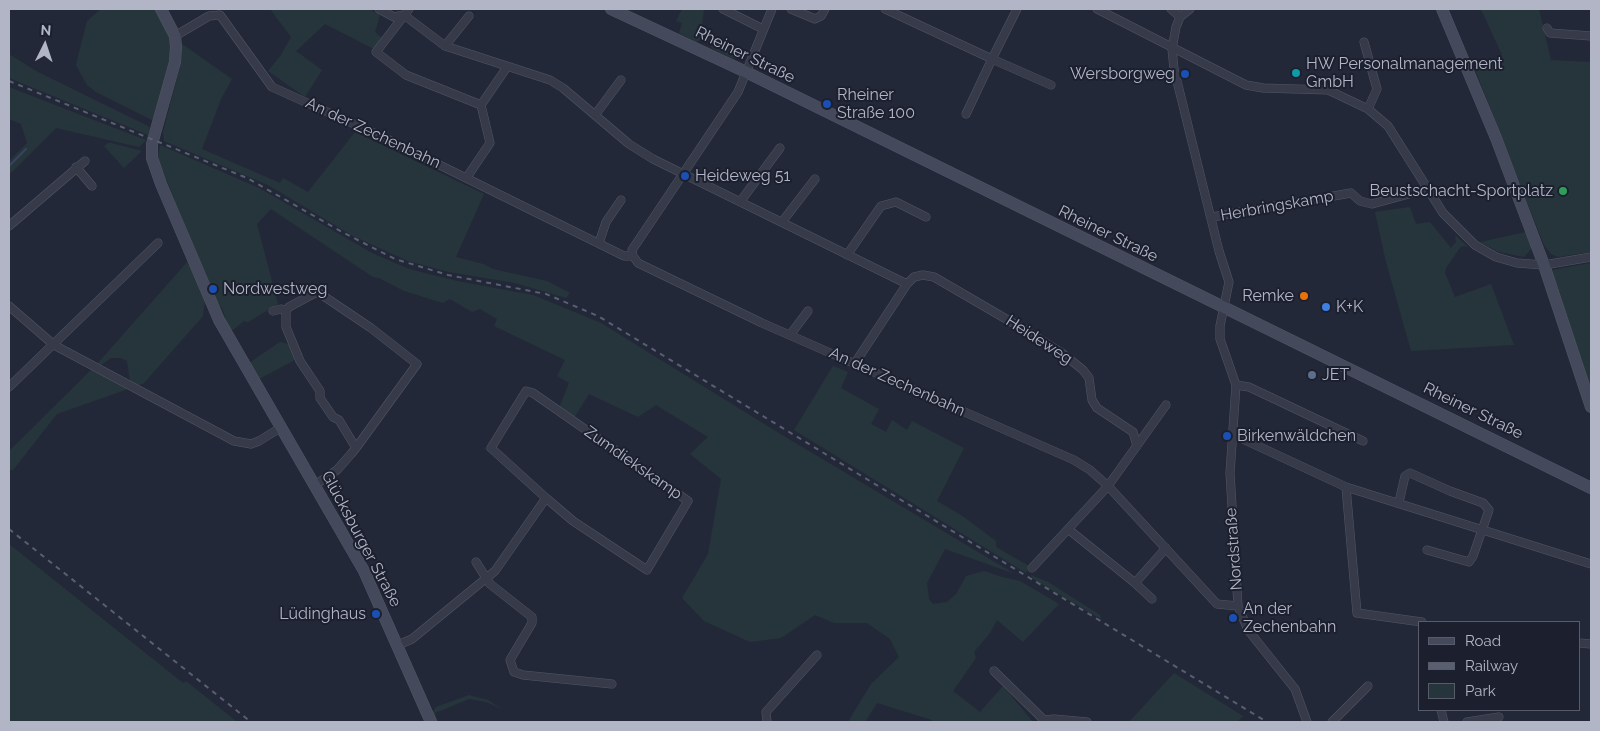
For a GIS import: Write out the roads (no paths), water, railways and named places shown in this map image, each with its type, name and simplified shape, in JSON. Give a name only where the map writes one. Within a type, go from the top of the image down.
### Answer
[{"type":"main road","name":"Glücksburger Straße","points":[[161,9],[175,36],[175,62],[152,144],[152,158],[205,292],[232,346],[364,571],[431,722]]},
{"type":"main road","name":"Rheiner Straße","points":[[611,9],[746,72],[1591,488]]},
{"type":"main road","points":[[1442,9],[1496,138],[1544,265],[1591,407]]},
{"type":"street","points":[[379,9],[394,16],[406,12]]},
{"type":"street","points":[[723,9],[763,29]]},
{"type":"street","points":[[633,256],[632,250],[738,92],[772,9]]},
{"type":"street","points":[[791,9],[815,19],[821,16],[825,9]]},
{"type":"street","points":[[884,9],[1051,84]]},
{"type":"street","points":[[966,114],[1016,9]]},
{"type":"street","points":[[1097,9],[1172,49],[1246,85],[1263,88],[1328,90],[1368,109],[1388,126],[1443,213],[1475,246],[1496,257],[1517,263],[1544,265],[1591,257]]},
{"type":"street","points":[[1170,9],[1180,17]]},
{"type":"street","points":[[1190,9],[1180,17],[1173,35],[1174,69],[1219,251],[1229,282],[1224,308]]},
{"type":"street","points":[[406,12],[445,46],[550,80],[563,88],[634,148],[907,284],[855,363]]},
{"type":"street","points":[[406,12],[376,52],[406,75],[481,106]]},
{"type":"street","name":"An der Zechenbahn","points":[[175,36],[209,16],[220,15],[272,87],[467,177],[624,256],[633,256],[638,263],[790,335],[1074,460],[1090,470],[1108,486],[1216,604],[1238,606]]},
{"type":"street","points":[[445,46],[469,16]]},
{"type":"street","points":[[1547,28],[1550,32],[1591,36]]},
{"type":"street","points":[[1364,42],[1377,89],[1368,109]]},
{"type":"street","points":[[467,177],[490,143],[481,106],[507,67]]},
{"type":"street","points":[[595,115],[620,80]]},
{"type":"street","points":[[740,202],[780,148]]},
{"type":"street","points":[[9,226],[85,161]]},
{"type":"street","points":[[76,167],[92,186]]},
{"type":"street","points":[[782,222],[815,180]]},
{"type":"street","name":"Herbringskamp","points":[[1212,217],[1351,193],[1360,201],[1372,204],[1427,189]]},
{"type":"street","points":[[599,243],[606,222],[620,200]]},
{"type":"street","points":[[847,255],[881,206],[896,202],[926,217]]},
{"type":"street","points":[[9,387],[158,244]]},
{"type":"street","name":"Heideweg","points":[[907,284],[914,277],[923,275],[934,277],[1062,353],[1090,378],[1092,400],[1097,408],[1133,432],[1138,446]]},
{"type":"street","points":[[315,485],[337,470],[356,448],[416,364],[371,328],[319,293],[298,300],[286,311],[286,327],[300,362],[320,391],[320,398],[333,417],[339,420],[356,448]]},
{"type":"street","points":[[9,306],[54,345],[234,442],[251,444],[280,428]]},
{"type":"street","name":"Nordstraße","points":[[1224,308],[1220,339],[1236,385],[1232,434],[1231,514],[1238,606],[1248,630],[1295,689],[1306,722]]},
{"type":"street","points":[[273,311],[281,309],[286,311]]},
{"type":"street","points":[[790,335],[808,311]]},
{"type":"street","points":[[1236,385],[1249,387],[1362,441]]},
{"type":"street","name":"Zumdiekskamp","points":[[526,391],[533,393],[688,501],[647,570],[572,520],[546,498],[491,448],[526,391]]},
{"type":"street","points":[[1032,568],[1108,486],[1166,406]]},
{"type":"street","points":[[1232,434],[1346,487],[1400,502],[1481,531],[1591,564]]},
{"type":"street","points":[[1400,502],[1405,476],[1410,473],[1450,492],[1483,503],[1488,510],[1473,556],[1469,562],[1427,550]]},
{"type":"street","points":[[1346,487],[1357,613],[1418,621]]},
{"type":"street","points":[[398,645],[412,639],[495,571],[546,498]]},
{"type":"street","points":[[1068,529],[1152,599]]},
{"type":"street","points":[[1135,583],[1166,548]]},
{"type":"street","points":[[476,562],[486,578],[532,617],[532,623],[510,660],[514,672],[523,675],[612,684]]},
{"type":"street","points":[[767,722],[766,712],[817,655]]},
{"type":"street","points":[[994,671],[1045,721],[1054,718],[1087,722]]},
{"type":"street","points":[[1332,722],[1368,686]]},
{"type":"street","points":[[1467,722],[1499,717]]},
{"type":"waterway","points":[[9,166],[26,149]]},
{"type":"railway","points":[[9,81],[247,178],[344,233],[395,259],[448,275],[546,294],[598,316],[1267,722]]},
{"type":"railway","points":[[9,529],[251,722]]},
{"type":"place","name":"HW Personalmanagement GmbH","points":[[1296,73]]},
{"type":"place","name":"Wersborgweg","points":[[1185,74]]},
{"type":"place","name":"Rheiner Straße 100","points":[[827,104]]},
{"type":"place","name":"Heideweg 51","points":[[685,176]]},
{"type":"place","name":"Beustschacht-Sportplatz","points":[[1563,191]]},
{"type":"place","name":"Nordwestweg","points":[[213,289]]},
{"type":"place","name":"Remke","points":[[1304,296]]},
{"type":"place","name":"K+K","points":[[1326,307]]},
{"type":"place","name":"JET","points":[[1312,375]]},
{"type":"place","name":"Birkenwäldchen","points":[[1227,436]]},
{"type":"place","name":"Lüdinghaus","points":[[376,614]]},
{"type":"place","name":"An der Zechenbahn","points":[[1233,618]]}]
